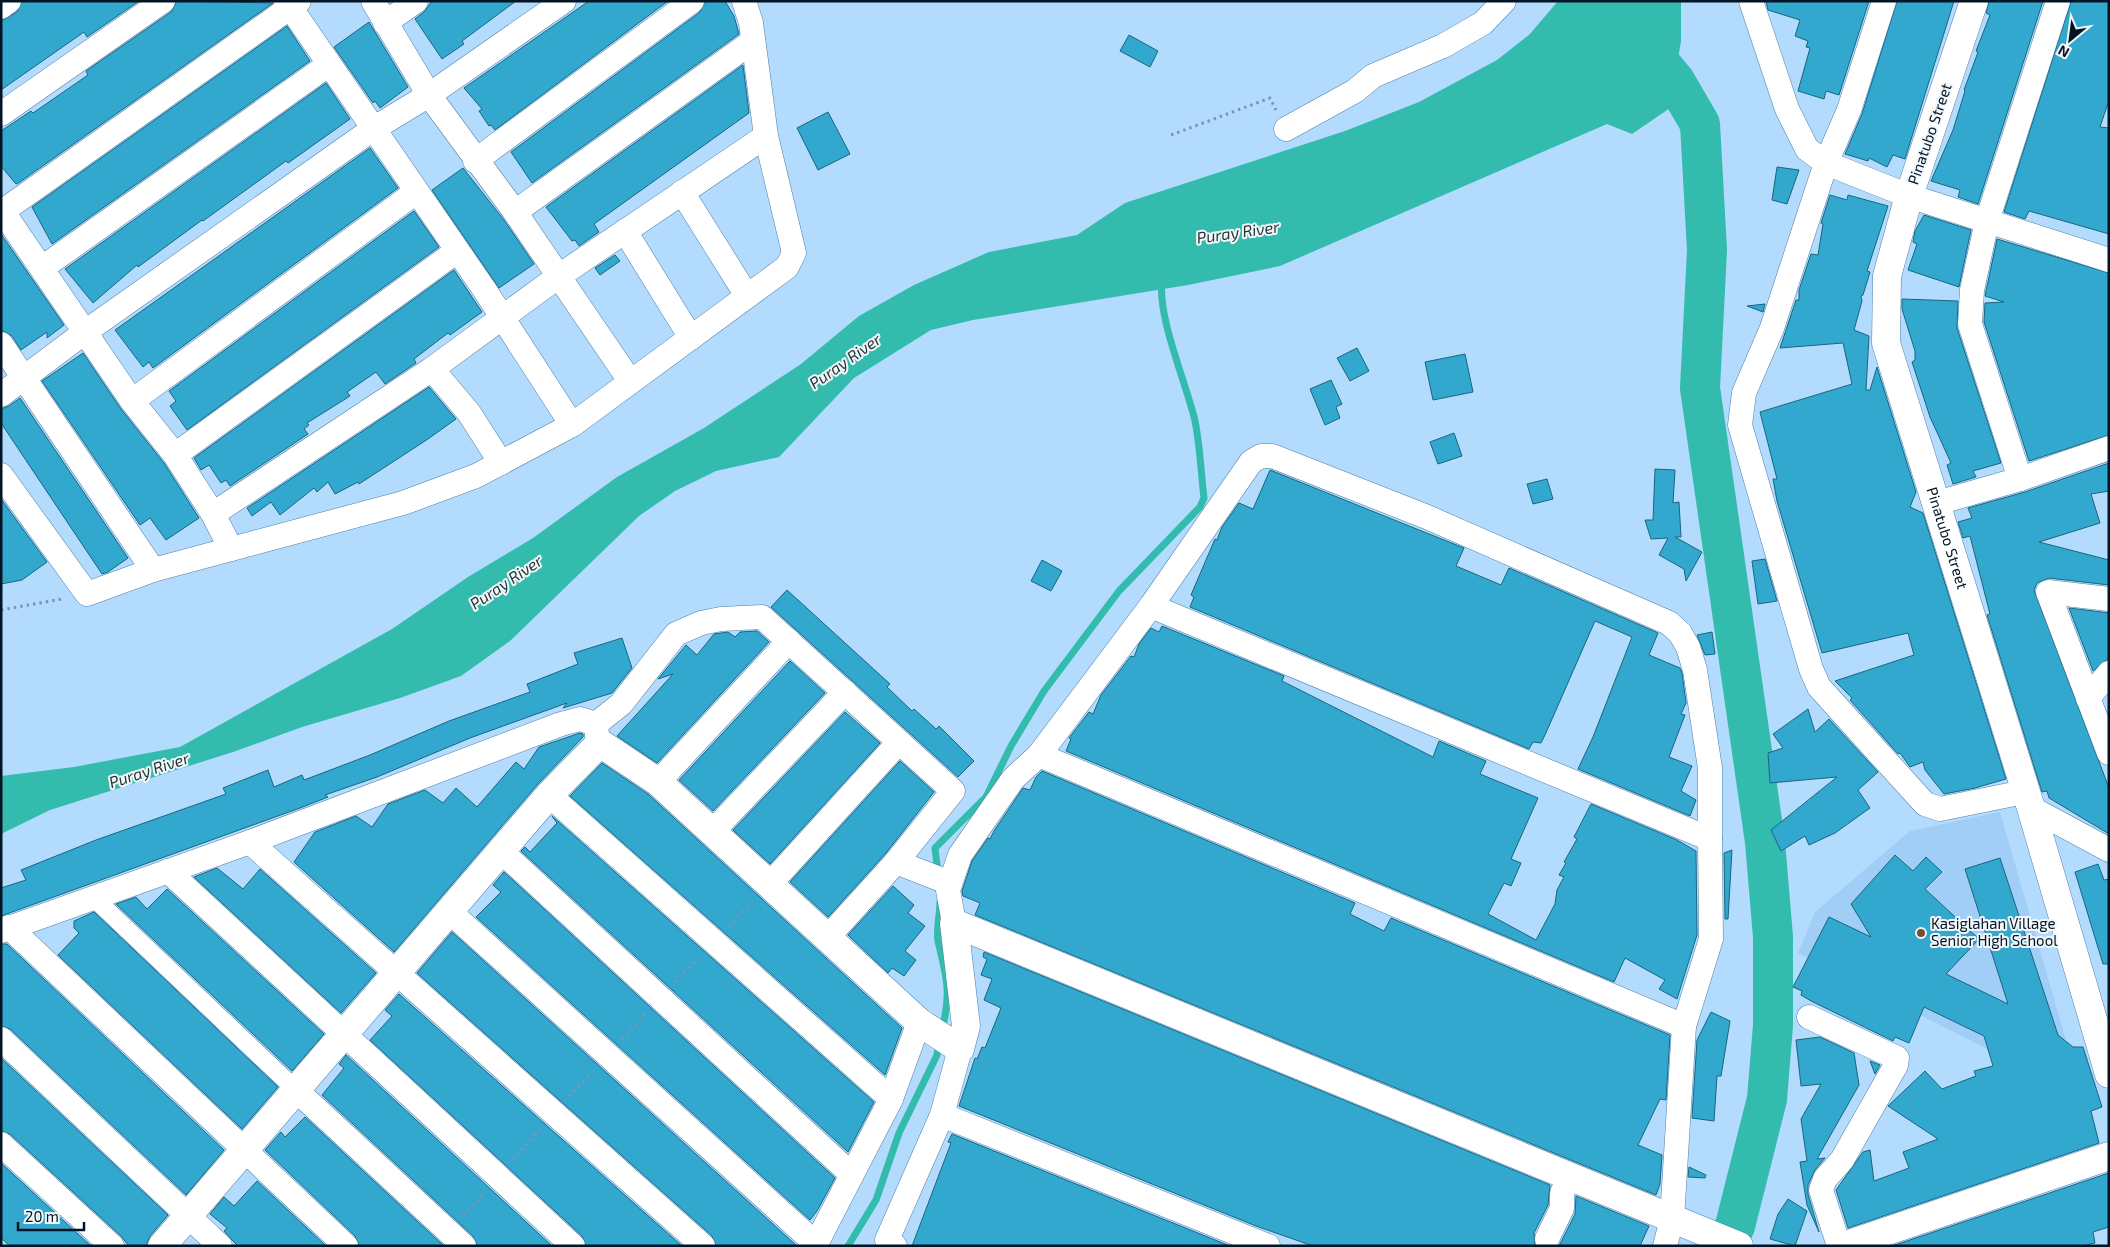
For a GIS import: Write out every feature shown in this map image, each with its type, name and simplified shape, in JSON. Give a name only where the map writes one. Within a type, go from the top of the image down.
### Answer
[{"type":"street","points":[[1,7],[9,1]]},
{"type":"street","points":[[1,114],[163,1]]},
{"type":"street","points":[[373,1],[429,95],[475,161],[515,212],[630,381]]},
{"type":"street","points":[[385,23],[416,1]]},
{"type":"street","points":[[1,395],[85,332],[373,129],[429,95],[564,1]]},
{"type":"street","points":[[475,161],[692,1]]},
{"type":"street","points":[[1,475],[87,594],[153,570],[403,503],[476,476],[572,425],[787,267],[794,254],[766,136],[753,41],[744,1]]},
{"type":"street","points":[[1286,129],[1355,91],[1373,76],[1443,46],[1483,22],[1504,1]]},
{"type":"street","points":[[1752,1],[1787,109],[1807,149],[1826,163],[1909,196],[2109,260]]},
{"type":"street","points":[[1884,1],[1849,110],[1826,163],[1772,328],[1744,393],[1740,425],[1811,669],[1819,687],[1925,804],[1940,810],[2028,800],[2109,850]]},
{"type":"street","name":"Pinatubo Street","points":[[1974,1],[1909,196],[1887,276],[1886,343],[2028,800],[2109,1074]]},
{"type":"street","points":[[2020,479],[1970,324],[1972,290],[1987,221],[2058,1]]},
{"type":"street","points":[[231,549],[213,514],[175,455],[132,402],[2,210],[292,3],[328,65],[484,288],[502,319],[572,425]]},
{"type":"street","points":[[515,212],[753,41]]},
{"type":"street","points":[[42,268],[328,65]]},
{"type":"street","points":[[213,514],[432,368],[559,276],[766,136]]},
{"type":"street","points":[[132,402],[416,192]]},
{"type":"street","points":[[682,192],[747,296]]},
{"type":"street","points":[[625,231],[691,338]]},
{"type":"street","points":[[175,455],[457,251]]},
{"type":"street","points":[[1,344],[153,570]]},
{"type":"street","points":[[432,368],[469,413],[500,463]]},
{"type":"street","points":[[1937,503],[2020,479],[2109,448]]},
{"type":"street","points":[[450,912],[816,1245],[891,1099],[939,1036],[966,1026],[954,923],[945,882],[960,855],[1013,779],[1040,755],[1151,606],[1251,462],[1261,456],[1272,456],[1426,517],[1669,622],[1680,633],[1688,647],[1695,670],[1707,746],[1711,939],[1684,1026],[1672,1219],[1665,1246]]},
{"type":"street","points":[[2109,599],[2048,592],[2109,753]]},
{"type":"street","points":[[1151,606],[1710,839]]},
{"type":"street","points":[[162,1246],[549,795],[670,640],[681,632],[721,619],[762,617],[953,791],[896,862],[828,937]]},
{"type":"street","points":[[658,782],[789,641]]},
{"type":"street","points":[[2088,698],[2109,673]]},
{"type":"street","points":[[712,832],[845,692]]},
{"type":"street","points":[[346,1246],[5,929],[250,842],[561,724],[580,719],[608,748],[658,782],[939,1036],[942,1116],[887,1240],[895,1246]]},
{"type":"street","points":[[770,884],[899,742]]},
{"type":"street","points":[[1040,755],[1684,1026]]},
{"type":"street","points":[[549,795],[891,1099]]},
{"type":"street","points":[[250,842],[703,1246]]},
{"type":"street","points":[[501,851],[851,1174]]},
{"type":"street","points":[[896,862],[945,882]]},
{"type":"street","points":[[168,871],[573,1246]]},
{"type":"street","points":[[94,898],[464,1246]]},
{"type":"street","points":[[954,923],[1672,1219],[1705,1230],[1739,1246]]},
{"type":"street","points":[[1809,1016],[1897,1058],[1896,1065],[1842,1160],[1825,1179],[1820,1190],[1841,1246],[2109,1156]]},
{"type":"street","points":[[1,1039],[220,1246]]},
{"type":"street","points":[[942,1116],[1268,1246]]},
{"type":"street","points":[[1,1144],[112,1246]]},
{"type":"street","points":[[1547,1239],[1562,1208],[1562,1193],[1570,1177]]},
{"type":"path","points":[[1171,135],[1270,98]]},
{"type":"path","points":[[1,610],[87,594]]},
{"type":"shaded area","name":"Kasiglahan Village Senior High School","points":[[2000,812],[2066,1040],[2005,1058],[1798,953],[1815,912],[1910,831]]},
{"type":"water","name":"Puray River","points":[[1558,1],[1681,1],[1681,41],[1670,108],[1632,134],[1607,124],[1280,266],[1188,285],[973,320],[931,330],[854,378],[779,457],[716,471],[675,491],[639,516],[510,641],[461,676],[400,698],[302,727],[233,752],[50,810],[1,834],[1,776],[74,767],[180,747],[392,629],[468,577],[533,538],[617,477],[704,428],[801,364],[859,316],[914,285],[989,252],[1077,235],[1125,203],[1345,131],[1419,102],[1497,60],[1530,34]]},
{"type":"building","points":[[22,1],[139,1],[87,37],[84,32],[1,90],[1,21],[17,12]]},
{"type":"building","points":[[177,1],[273,3],[17,184],[15,183],[1,166],[1,131],[31,111],[33,113],[88,75],[86,71],[171,12]]},
{"type":"building","points":[[432,1],[516,1],[462,41],[464,44],[442,59],[415,19],[424,12]]},
{"type":"building","points":[[589,1],[668,1],[495,130],[491,125],[489,126],[479,111],[482,109],[464,88]]},
{"type":"building","points":[[705,1],[725,1],[734,16],[739,34],[532,183],[511,152],[700,12]]},
{"type":"building","points":[[1766,1],[1869,1],[1839,95],[1826,91],[1824,99],[1798,91],[1810,48],[1806,47],[1808,41],[1795,36],[1800,20],[1768,10]]},
{"type":"building","points":[[1897,1],[1954,1],[1905,159],[1893,155],[1887,167],[1869,158],[1868,161],[1845,154],[1862,114]]},
{"type":"building","points":[[1989,1],[2043,1],[1978,204],[1958,197],[1960,190],[1931,181],[1953,130],[1964,90],[1978,52],[1976,51],[1990,15],[1986,13]]},
{"type":"building","points":[[2071,1],[2109,1],[2109,100],[2100,127],[2109,128],[2109,234],[2029,211],[2025,219],[2004,212]]},
{"type":"building","points":[[369,22],[408,87],[380,108],[375,101],[373,103],[334,47]]},
{"type":"building","points":[[287,26],[310,61],[52,244],[32,207]]},
{"type":"building","points":[[1129,35],[1158,51],[1150,67],[1120,51]]},
{"type":"building","points":[[743,65],[749,113],[594,224],[599,232],[579,246],[575,240],[572,241],[546,207]]},
{"type":"building","points":[[326,83],[350,119],[288,163],[286,161],[138,267],[137,265],[93,303],[65,269]]},
{"type":"building","points":[[828,112],[850,154],[818,170],[797,128]]},
{"type":"building","points":[[370,148],[398,188],[153,368],[149,362],[143,367],[115,330]]},
{"type":"building","points":[[1777,167],[1799,170],[1787,204],[1772,200]]},
{"type":"building","points":[[463,168],[504,220],[534,264],[499,288],[432,190]]},
{"type":"building","points":[[1830,195],[1847,200],[1848,195],[1888,206],[1867,271],[1870,272],[1863,295],[1861,296],[1862,301],[1854,330],[1869,336],[1866,390],[1870,390],[1877,367],[1916,492],[1910,507],[1923,513],[2006,779],[1975,788],[1944,794],[1925,770],[1923,762],[1910,767],[1900,753],[1898,754],[1850,700],[1852,698],[1835,681],[1914,655],[1908,633],[1822,653],[1777,501],[1773,479],[1777,479],[1760,412],[1852,384],[1843,343],[1780,348],[1796,300],[1799,300],[1799,290],[1811,254],[1818,255],[1823,224],[1821,223]]},
{"type":"building","points":[[414,211],[439,247],[187,430],[170,406],[176,401],[169,391]]},
{"type":"building","points":[[1924,215],[1971,230],[1959,287],[1908,270],[1917,244],[1913,242],[1915,231]]},
{"type":"building","points":[[1,234],[64,325],[47,338],[47,332],[21,350],[12,336],[1,330]]},
{"type":"building","points":[[1997,239],[2109,273],[2109,435],[2029,461],[1984,322],[1985,303],[2004,302],[1985,296]]},
{"type":"building","points":[[615,255],[620,261],[600,275],[595,268]]},
{"type":"building","points":[[454,270],[482,312],[450,335],[448,333],[414,359],[416,363],[385,384],[376,372],[347,392],[350,396],[307,423],[309,425],[304,429],[308,434],[230,486],[226,480],[221,483],[209,465],[201,470],[194,458]]},
{"type":"building","points":[[1902,299],[1958,301],[1957,328],[2001,463],[1973,471],[1976,477],[1953,484],[1947,465],[1951,463],[1930,417],[1912,362],[1915,360],[1915,351],[1902,309]]},
{"type":"building","points":[[1765,304],[1763,312],[1747,306]]},
{"type":"building","points":[[1357,348],[1369,371],[1350,381],[1337,358]]},
{"type":"building","points":[[83,353],[121,409],[164,463],[199,518],[166,540],[150,518],[140,525],[42,381]]},
{"type":"building","points":[[1465,354],[1473,392],[1433,400],[1425,362]]},
{"type":"building","points":[[1331,380],[1342,404],[1336,407],[1340,418],[1325,425],[1310,389]]},
{"type":"building","points":[[429,387],[456,419],[359,484],[358,482],[335,494],[328,482],[317,492],[314,488],[280,515],[271,502],[252,516],[247,508]]},
{"type":"building","points":[[20,398],[128,558],[108,572],[102,574],[1,423],[1,409]]},
{"type":"building","points":[[1454,433],[1462,456],[1438,464],[1430,442]]},
{"type":"building","points":[[2109,463],[2109,491],[2091,494],[2100,523],[2039,542],[2109,560],[2109,585],[2049,578],[2037,583],[2034,590],[2109,788],[2109,834],[2049,798],[2047,791],[2042,792],[1987,615],[1990,614],[1970,536],[1963,538],[1958,522],[1972,518],[1968,508],[2025,492]]},
{"type":"building","points":[[1655,469],[1675,470],[1673,503],[1679,502],[1681,537],[1675,537],[1702,552],[1686,581],[1684,569],[1659,555],[1668,538],[1651,539],[1645,520],[1653,520]]},
{"type":"building","points":[[1270,470],[1464,548],[1456,566],[1501,585],[1509,568],[1658,633],[1649,655],[1680,668],[1682,673],[1686,703],[1681,714],[1685,715],[1669,757],[1692,766],[1681,791],[1696,800],[1690,816],[1578,769],[1593,737],[1632,637],[1595,621],[1541,743],[1533,742],[1529,749],[1190,607],[1194,597],[1191,595],[1222,527],[1239,503],[1253,509]]},
{"type":"building","points":[[1547,479],[1553,499],[1533,504],[1527,484]]},
{"type":"building","points":[[1,499],[47,562],[22,580],[1,584]]},
{"type":"building","points":[[1765,559],[1777,601],[1758,604],[1752,561]]},
{"type":"building","points":[[1042,560],[1062,571],[1051,591],[1031,581]]},
{"type":"building","points":[[787,590],[890,684],[887,687],[912,711],[914,709],[936,729],[939,726],[974,761],[958,777],[771,607]]},
{"type":"building","points":[[2069,608],[2109,613],[2109,658],[2093,671]]},
{"type":"building","points":[[1162,626],[1284,676],[1282,681],[1433,757],[1439,741],[1486,761],[1480,774],[1538,798],[1511,859],[1521,863],[1511,886],[1504,883],[1488,914],[1536,940],[1555,904],[1557,890],[1564,877],[1559,875],[1577,839],[1574,837],[1591,804],[1677,840],[1696,851],[1697,935],[1677,999],[1659,989],[1665,980],[1625,958],[1614,982],[1066,751],[1071,739],[1069,738],[1089,712],[1093,714],[1101,695],[1131,656],[1134,657],[1139,644],[1151,628],[1159,632]]},
{"type":"building","points":[[757,631],[769,642],[657,763],[617,736],[673,674],[658,679],[686,645],[697,655],[714,634],[728,632],[735,637],[740,632]]},
{"type":"building","points":[[1712,632],[1715,654],[1705,655],[1697,635]]},
{"type":"building","points":[[622,638],[632,668],[612,693],[563,708],[567,703],[470,738],[377,777],[325,795],[328,797],[300,808],[1,916],[1,888],[26,880],[21,870],[96,840],[226,794],[223,788],[268,770],[274,787],[302,775],[304,780],[370,755],[449,721],[530,692],[527,684],[578,664],[574,653]]},
{"type":"building","points":[[790,661],[825,693],[713,811],[679,780]]},
{"type":"building","points":[[1808,709],[1815,732],[1829,719],[1878,772],[1858,790],[1870,808],[1835,833],[1809,845],[1805,836],[1781,851],[1771,830],[1837,777],[1770,783],[1768,753],[1783,748],[1773,734]]},
{"type":"building","points":[[845,712],[880,743],[770,864],[733,830]]},
{"type":"building","points":[[580,733],[583,734],[583,737],[537,785],[394,952],[294,862],[315,832],[356,816],[372,827],[388,804],[425,790],[443,803],[456,788],[477,807],[516,762],[524,769],[539,747]]},
{"type":"building","points":[[900,761],[934,792],[886,853],[828,917],[790,882]]},
{"type":"building","points":[[602,763],[648,794],[902,1028],[885,1075],[570,796]]},
{"type":"building","points":[[1042,771],[1355,903],[1350,914],[1384,931],[1391,918],[1670,1035],[1666,1100],[1660,1099],[1638,1145],[1662,1155],[1660,1184],[1656,1195],[975,915],[980,903],[963,896],[962,891],[972,861],[988,838],[990,839],[1023,788],[1030,790],[1036,777]]},
{"type":"building","points":[[552,816],[874,1102],[848,1152],[521,851],[525,847],[530,852],[557,823]]},
{"type":"building","points":[[1732,850],[1728,919],[1725,919],[1724,853]]},
{"type":"building","points":[[1895,855],[1913,871],[1926,857],[1942,872],[1925,889],[1979,939],[1946,974],[2008,1004],[1965,869],[2000,858],[2058,1035],[2073,1047],[2083,1047],[2102,1107],[2091,1111],[2099,1143],[1848,1228],[1836,1190],[1863,1152],[1870,1150],[1874,1181],[1909,1168],[1903,1152],[1938,1139],[1888,1106],[1925,1071],[1942,1089],[1976,1076],[1974,1071],[1993,1066],[1984,1036],[1924,1007],[1909,1043],[1895,1037],[1893,1041],[1811,1001],[1801,995],[1802,991],[1793,987],[1829,917],[1871,937],[1851,904]]},
{"type":"building","points":[[2098,864],[2104,880],[2109,879],[2109,964],[2103,964],[2075,872]]},
{"type":"building","points":[[217,868],[243,889],[260,869],[376,973],[341,1013],[194,877]]},
{"type":"building","points":[[504,872],[835,1178],[810,1220],[476,917],[501,892],[493,885]]},
{"type":"building","points":[[893,886],[914,905],[908,913],[925,926],[905,951],[916,960],[904,976],[892,968],[888,973],[848,935]]},
{"type":"building","points":[[167,889],[324,1034],[292,1071],[116,904],[136,897],[147,909]]},
{"type":"building","points":[[94,912],[278,1087],[242,1129],[58,955],[79,933],[74,928],[74,921]]},
{"type":"building","points":[[452,932],[797,1246],[716,1246],[712,1236],[417,973]]},
{"type":"building","points":[[1,944],[7,944],[224,1150],[186,1195],[10,1029],[1,1026]]},
{"type":"building","points":[[984,952],[1550,1185],[1548,1205],[1534,1233],[1535,1246],[1313,1246],[1256,1226],[959,1106],[975,1058],[977,1059],[982,1047],[985,1048],[1001,1008],[984,1000],[992,979],[981,975],[987,959],[983,957]]},
{"type":"building","points":[[399,994],[682,1246],[586,1246],[582,1236],[370,1040],[392,1016],[385,1010]]},
{"type":"building","points":[[1711,1012],[1730,1021],[1721,1076],[1717,1076],[1714,1121],[1692,1118],[1697,1040]]},
{"type":"building","points":[[1820,1037],[1854,1053],[1859,1085],[1817,1159],[1825,1158],[1815,1170],[1808,1185],[1808,1194],[1819,1232],[1807,1205],[1800,1162],[1807,1161],[1801,1119],[1821,1084],[1801,1086],[1796,1040]]},
{"type":"building","points":[[346,1055],[552,1246],[477,1246],[473,1236],[322,1095],[344,1068],[339,1064]]},
{"type":"building","points":[[1,1058],[168,1215],[150,1236],[146,1246],[129,1246],[121,1236],[10,1134],[1,1131]]},
{"type":"building","points":[[1870,1061],[1880,1065],[1875,1074]]},
{"type":"building","points":[[305,1117],[444,1246],[359,1246],[355,1236],[265,1150],[281,1132],[285,1137]]},
{"type":"building","points":[[952,1134],[1230,1246],[912,1246],[951,1143],[948,1142]]},
{"type":"building","points":[[1,1163],[91,1246],[10,1246],[1,1238]]},
{"type":"building","points":[[1689,1167],[1706,1175],[1705,1178],[1688,1177]]},
{"type":"building","points":[[2109,1173],[2109,1227],[2093,1232],[2095,1243],[2083,1246],[1892,1246]]},
{"type":"building","points":[[257,1181],[326,1246],[238,1246],[224,1231],[227,1228],[210,1214],[224,1197],[234,1206]]},
{"type":"building","points":[[1576,1196],[1649,1226],[1640,1246],[1559,1246],[1575,1214]]},
{"type":"building","points":[[1788,1199],[1807,1211],[1795,1246],[1770,1239],[1778,1214]]},
{"type":"waterway","points":[[1649,50],[1675,81],[1700,124],[1707,250],[1700,388],[1765,842],[1773,937],[1773,1025],[1767,1099],[1735,1226],[1725,1246]]},
{"type":"waterway","points":[[938,874],[935,848],[986,797],[1011,746],[1044,691],[1119,591],[1200,507],[1204,498],[1195,421],[1168,330],[1164,312],[1162,279]]},
{"type":"waterway","points":[[940,902],[938,941],[947,984],[947,1005],[942,1029]]},
{"type":"waterway","points":[[848,1246],[876,1200],[899,1133],[937,1055],[939,1042]]},
{"type":"place","name":"Kasiglahan Village Senior High School","points":[[1921,933]]}]
